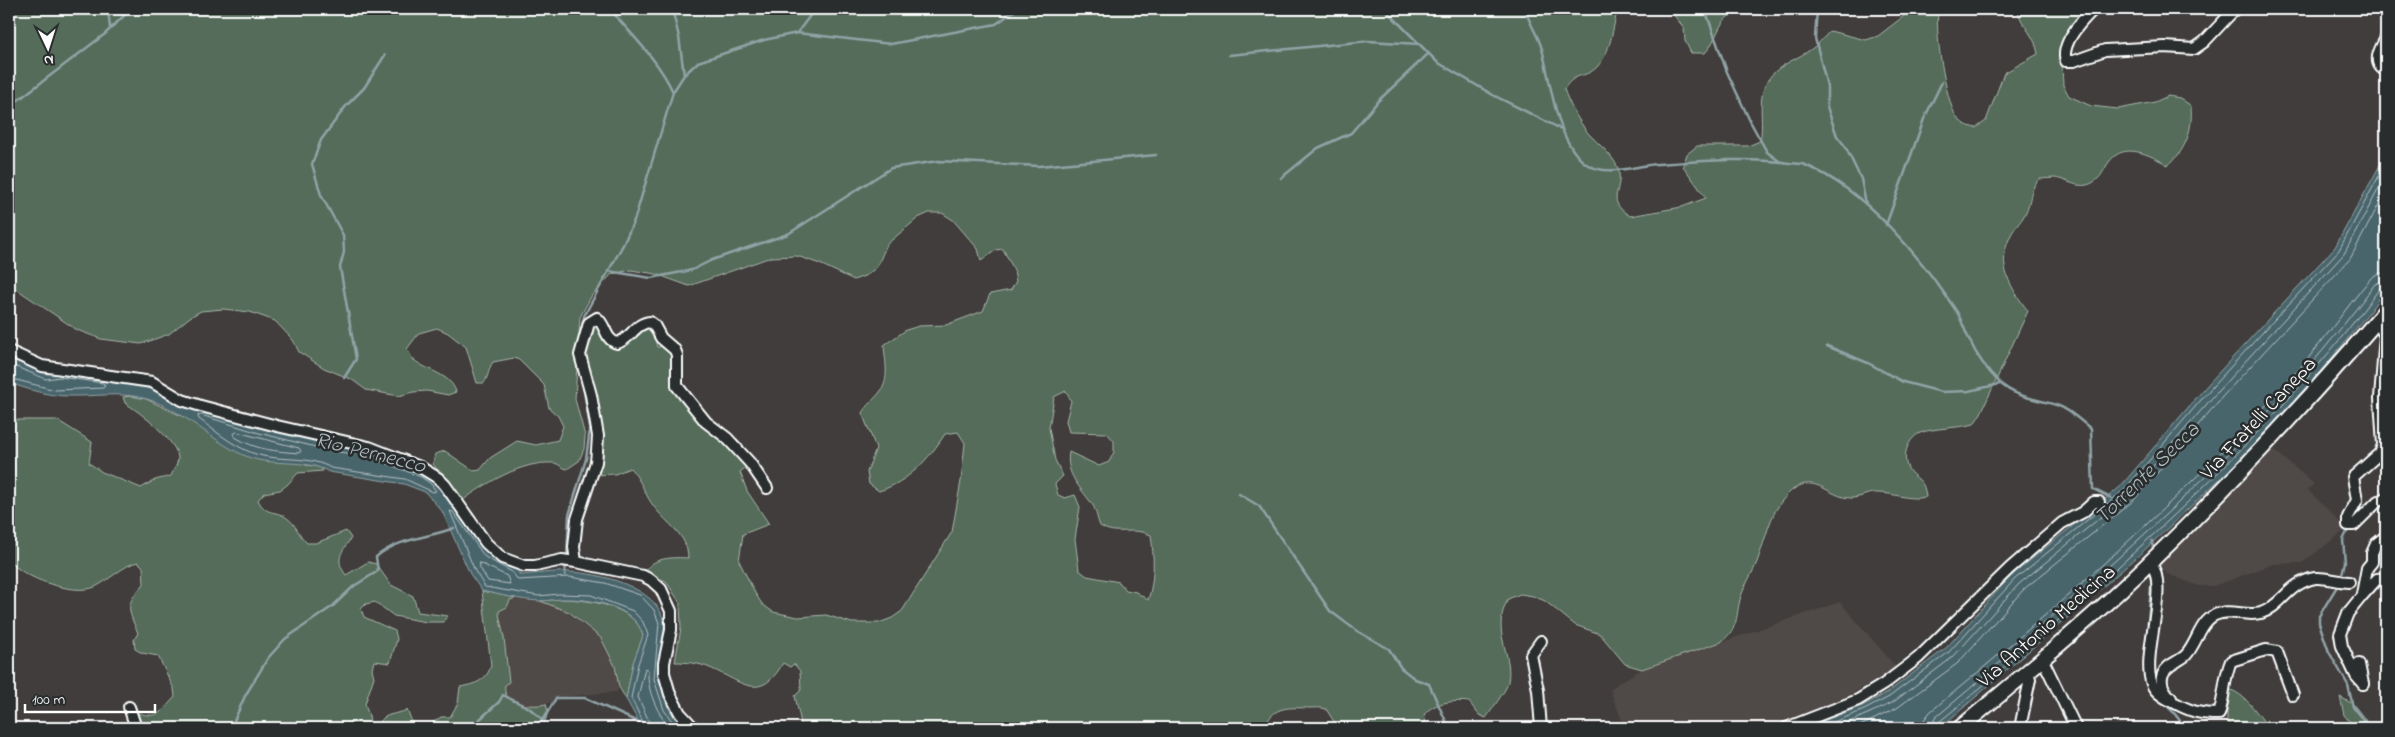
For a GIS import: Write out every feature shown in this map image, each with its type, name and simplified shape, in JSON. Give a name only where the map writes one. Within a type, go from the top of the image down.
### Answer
[{"type":"main road","name":"Via Fratelli Canepa","points":[[2155,558],[2269,441],[2386,310]]},
{"type":"main road","name":"Via Antonio Medicina","points":[[1960,728],[2155,558]]},
{"type":"street","points":[[2094,9],[2084,19],[2066,49],[2066,61],[2074,62],[2105,50],[2165,47],[2194,49],[2204,42],[2236,9]]},
{"type":"street","points":[[2386,38],[2378,53],[2378,61],[2381,68],[2386,71]]},
{"type":"street","points":[[569,561],[574,547],[576,527],[596,462],[598,436],[591,395],[580,355],[589,323],[597,318],[601,321],[609,339],[617,343],[621,342],[640,324],[650,322],[654,325],[661,338],[676,350],[678,355],[677,386],[679,390],[697,408],[706,422],[727,438],[750,463],[767,488]]},
{"type":"street","points":[[2377,321],[2385,336],[2380,398],[2383,445],[2380,453],[2353,477],[2357,500],[2348,517],[2348,525],[2354,525],[2378,501],[2386,499]]},
{"type":"street","points":[[9,351],[42,366],[152,382],[182,400],[201,406],[387,453],[438,478],[486,543],[502,558],[524,566],[569,561],[643,576],[661,589],[671,611],[671,630],[664,673],[670,694],[680,713],[694,728]]},
{"type":"street","points":[[1786,728],[1858,700],[1884,684],[1918,658],[2010,568],[2062,523],[2082,512],[2094,502],[2099,502]]},
{"type":"street","points":[[2361,597],[2367,568],[2372,562],[2372,553],[2376,544],[2386,536]]},
{"type":"street","points":[[2155,558],[2156,595],[2150,667],[2151,682],[2164,698],[2197,714],[2219,714],[2224,700],[2224,678],[2231,661],[2266,650],[2277,652],[2293,695]]},
{"type":"street","points":[[2359,664],[2364,684],[2356,676],[2340,639],[2344,622],[2361,597],[2377,579],[2386,578]]},
{"type":"street","points":[[2177,705],[2162,685],[2163,673],[2186,654],[2205,623],[2213,616],[2224,612],[2260,613],[2270,608],[2292,587],[2314,579],[2349,582]]},
{"type":"street","points":[[1541,642],[1531,655],[1538,690],[1541,728]]},
{"type":"street","points":[[2042,658],[2076,728]]},
{"type":"street","points":[[2020,728],[2030,680],[2028,670]]},
{"type":"street","points":[[130,707],[136,728]]},
{"type":"shaded area","points":[[2271,447],[2314,484],[2308,490],[2347,529],[2302,563],[2274,564],[2214,586],[2199,586],[2167,574],[2157,563]]},
{"type":"shaded area","points":[[516,598],[540,601],[559,607],[599,636],[615,666],[619,687],[617,692],[556,697],[552,702],[533,707],[508,699],[504,688],[499,611],[507,607],[510,600]]},
{"type":"shaded area","points":[[1840,602],[1896,667],[1889,673],[1844,698],[1765,728],[1625,728],[1610,690],[1618,683],[1642,669]]},
{"type":"green space","points":[[9,9],[1618,9],[1611,40],[1601,62],[1592,71],[1576,77],[1564,89],[1571,106],[1584,128],[1611,156],[1617,166],[1619,179],[1616,201],[1622,210],[1630,216],[1682,207],[1706,198],[1683,166],[1687,154],[1697,146],[1748,146],[1760,141],[1761,101],[1767,81],[1777,70],[1813,48],[1830,31],[1866,40],[1878,36],[1913,9],[1939,9],[1939,46],[1948,95],[1956,116],[1963,123],[1970,126],[1976,128],[1986,121],[2004,73],[2038,54],[2034,41],[2019,16],[2017,9],[2084,9],[2061,46],[2063,85],[2069,96],[2091,106],[2118,109],[2155,102],[2168,96],[2180,98],[2191,106],[2191,123],[2187,139],[2179,153],[2168,165],[2145,154],[2130,151],[2122,152],[2115,156],[2098,179],[2087,185],[2078,185],[2055,178],[2039,179],[2032,192],[2025,214],[2010,237],[2005,258],[2007,276],[2016,294],[2028,311],[1981,413],[1974,424],[1925,431],[1916,435],[1910,442],[1906,452],[1905,456],[1909,471],[1921,481],[1926,497],[1914,498],[1875,493],[1852,498],[1843,497],[1812,484],[1804,484],[1796,488],[1780,503],[1772,519],[1757,562],[1741,596],[1736,621],[1727,637],[1721,642],[1642,669],[1625,664],[1600,634],[1575,625],[1545,601],[1533,596],[1520,594],[1508,599],[1501,623],[1509,675],[1504,692],[1486,718],[1479,715],[1469,702],[1457,701],[1433,707],[1424,715],[1427,728],[1338,728],[1326,709],[1290,708],[1277,711],[1272,715],[1265,728],[802,728],[795,696],[801,690],[800,671],[794,664],[790,667],[783,663],[775,676],[766,683],[750,686],[702,665],[675,662],[681,628],[680,603],[666,581],[645,573],[657,561],[670,558],[688,558],[687,550],[681,536],[655,508],[630,468],[615,474],[595,475],[598,459],[582,357],[591,325],[596,321],[610,341],[649,325],[653,331],[657,347],[668,346],[674,353],[674,383],[712,432],[750,464],[740,472],[747,491],[769,524],[743,534],[739,561],[762,604],[773,612],[798,617],[826,615],[852,623],[879,623],[892,618],[902,611],[952,532],[961,481],[965,443],[958,432],[945,434],[925,461],[899,482],[879,491],[869,484],[867,472],[876,448],[862,413],[880,392],[885,381],[884,345],[906,330],[919,326],[946,325],[983,311],[990,294],[1011,290],[1016,281],[1014,270],[1003,249],[996,250],[981,261],[978,249],[953,220],[942,213],[929,213],[918,218],[887,244],[877,267],[867,275],[854,280],[820,264],[797,256],[771,257],[689,286],[656,274],[631,270],[612,274],[592,295],[580,317],[575,399],[585,436],[584,449],[579,461],[567,469],[553,463],[541,463],[517,469],[482,487],[462,501],[433,464],[435,454],[445,451],[474,471],[480,470],[490,458],[517,441],[536,445],[558,440],[563,426],[558,416],[549,408],[544,385],[519,360],[514,358],[493,362],[484,383],[477,383],[466,347],[448,333],[437,328],[419,333],[407,349],[411,356],[419,364],[438,373],[449,381],[456,392],[448,395],[427,391],[399,396],[366,390],[351,379],[324,368],[299,352],[293,340],[275,321],[250,312],[223,309],[201,311],[190,317],[169,334],[141,344],[101,339],[77,330],[9,284]],"holes":[[[1066,391],[1071,401],[1066,421],[1069,432],[1107,433],[1114,441],[1114,452],[1109,462],[1099,466],[1069,452],[1068,460],[1071,474],[1093,506],[1100,526],[1112,531],[1138,531],[1151,535],[1153,568],[1148,600],[1136,592],[1126,590],[1119,582],[1087,576],[1079,570],[1075,539],[1080,507],[1075,495],[1065,498],[1058,495],[1055,484],[1063,476],[1055,460],[1049,428],[1054,397]]]},
{"type":"green space","points":[[1669,9],[1769,9],[1744,11],[1732,15],[1723,22],[1705,53],[1691,53],[1685,41],[1684,28]]},
{"type":"green space","points":[[131,396],[146,399],[194,422],[306,465],[320,467],[323,471],[298,473],[280,490],[264,493],[258,500],[268,511],[283,515],[290,521],[307,543],[316,543],[346,531],[351,538],[342,552],[340,564],[346,575],[368,562],[376,564],[391,585],[413,596],[418,612],[448,616],[443,622],[426,622],[394,616],[375,602],[366,604],[361,609],[364,617],[395,631],[397,639],[390,663],[374,661],[372,669],[374,677],[365,704],[370,720],[368,728],[357,728],[352,723],[345,725],[345,728],[139,728],[134,712],[149,715],[158,714],[175,697],[174,689],[158,656],[142,653],[135,649],[134,640],[138,633],[130,607],[134,597],[144,584],[143,567],[138,562],[133,563],[95,587],[75,589],[49,584],[36,579],[16,567],[9,560],[9,420],[57,420],[92,442],[89,463],[102,472],[141,488],[155,480],[171,476],[178,458],[176,451],[165,436],[148,420],[125,403],[123,397]]},
{"type":"green space","points":[[482,591],[516,598],[510,600],[507,607],[499,611],[509,682],[505,685],[505,692],[508,697],[519,704],[546,704],[548,712],[543,728],[425,728],[441,717],[450,717],[458,703],[460,687],[480,681],[487,675],[491,665]]},
{"type":"green space","points":[[559,599],[582,600],[608,606],[631,617],[638,626],[643,636],[633,663],[626,699],[619,687],[615,666],[601,638],[569,612],[540,601]]},
{"type":"green space","points":[[2227,689],[2245,699],[2269,728],[2232,728],[2227,721]]},
{"type":"green space","points":[[2340,697],[2353,704],[2372,728],[2355,728],[2344,715]]},
{"type":"green space","points":[[407,710],[415,728],[379,728],[380,723],[385,717]]},
{"type":"water","name":"Torrente Secca","points":[[2386,154],[2386,288],[2370,311],[2308,387],[2240,460],[2135,559],[1940,728],[1805,728],[1862,706],[1887,693],[1946,648],[2011,576],[2120,487],[2209,383],[2335,247]]},
{"type":"water","name":"Rio Pernecco","points":[[9,358],[47,374],[59,372],[153,384],[206,411],[333,446],[369,452],[424,473],[441,487],[489,553],[516,568],[520,575],[563,572],[596,575],[626,584],[651,600],[659,610],[664,622],[660,659],[663,691],[670,711],[684,728],[642,728],[626,699],[633,663],[643,636],[639,626],[632,618],[624,612],[602,603],[579,599],[532,600],[482,591],[470,574],[442,511],[425,492],[404,484],[329,472],[310,465],[268,462],[248,457],[223,444],[174,411],[147,399],[127,395],[60,396],[38,392],[9,383]]},
{"type":"waterway","points":[[108,9],[110,28]]},
{"type":"waterway","points":[[9,107],[105,34],[131,9]]},
{"type":"waterway","points":[[610,9],[652,58],[673,92]]},
{"type":"waterway","points":[[672,9],[679,37],[684,75]]},
{"type":"waterway","points":[[797,33],[815,9]]},
{"type":"waterway","points":[[579,342],[584,316],[624,243],[635,218],[673,92],[684,75],[698,62],[764,40],[797,33],[891,44],[996,24],[1017,9]]},
{"type":"waterway","points":[[1366,9],[1386,10]]},
{"type":"waterway","points":[[1385,9],[1437,62],[1493,95],[1561,129]]},
{"type":"waterway","name":"Torrente Secca","points":[[1525,9],[1542,49],[1556,112],[1569,143],[1577,156],[1588,165],[1604,170],[1674,163],[1757,160],[1803,164],[1827,176],[1870,208],[1927,270],[1957,312],[1976,353],[2000,383],[2020,395],[2063,408],[2091,429],[2093,489],[2111,498]]},
{"type":"waterway","points":[[1705,9],[1727,72],[1750,121],[1767,152],[1779,161]]},
{"type":"waterway","points":[[1817,9],[1815,38],[1827,86],[1827,107],[1837,136],[1845,146],[1861,179],[1866,204]]},
{"type":"waterway","points":[[1229,55],[1368,41],[1419,44]]},
{"type":"waterway","points":[[1281,178],[1318,148],[1351,133],[1379,100],[1428,54]]},
{"type":"waterway","points":[[344,378],[356,359],[340,267],[344,252],[343,235],[321,195],[312,164],[321,140],[346,106],[364,88],[385,55]]},
{"type":"waterway","points":[[1886,225],[1924,119],[1942,82]]},
{"type":"waterway","points":[[608,271],[651,278],[692,270],[712,260],[788,234],[891,168],[938,161],[1040,166],[1156,155]]},
{"type":"waterway","points":[[1827,346],[1868,363],[1903,382],[1942,392],[1969,391],[2000,384]]},
{"type":"waterway","points":[[567,557],[569,515],[586,459],[590,428],[582,379]]},
{"type":"waterway","points":[[2378,497],[2386,489]]},
{"type":"waterway","points":[[1239,494],[1259,506],[1330,611],[1357,631],[1389,649],[1401,668],[1415,679],[1429,684],[1449,728]]},
{"type":"waterway","points":[[231,728],[245,696],[268,658],[285,639],[333,606],[354,586],[378,571],[376,557],[403,542],[454,528]]},
{"type":"waterway","points":[[2341,578],[2345,562],[2343,540],[2349,528]]},
{"type":"waterway","points":[[2152,541],[2153,549]]},
{"type":"waterway","points":[[565,575],[566,563]]},
{"type":"waterway","points":[[2145,655],[2152,576]]},
{"type":"waterway","points":[[2339,583],[2319,616],[2319,623],[2329,652],[2348,685],[2353,707],[2369,728]]},
{"type":"waterway","points":[[2145,671],[2145,678],[2149,689],[2174,713],[2185,728]]},
{"type":"waterway","points":[[470,728],[499,702],[503,695],[529,708],[542,719]]},
{"type":"waterway","points":[[530,728],[543,720],[556,698],[585,698],[640,723]]}]
